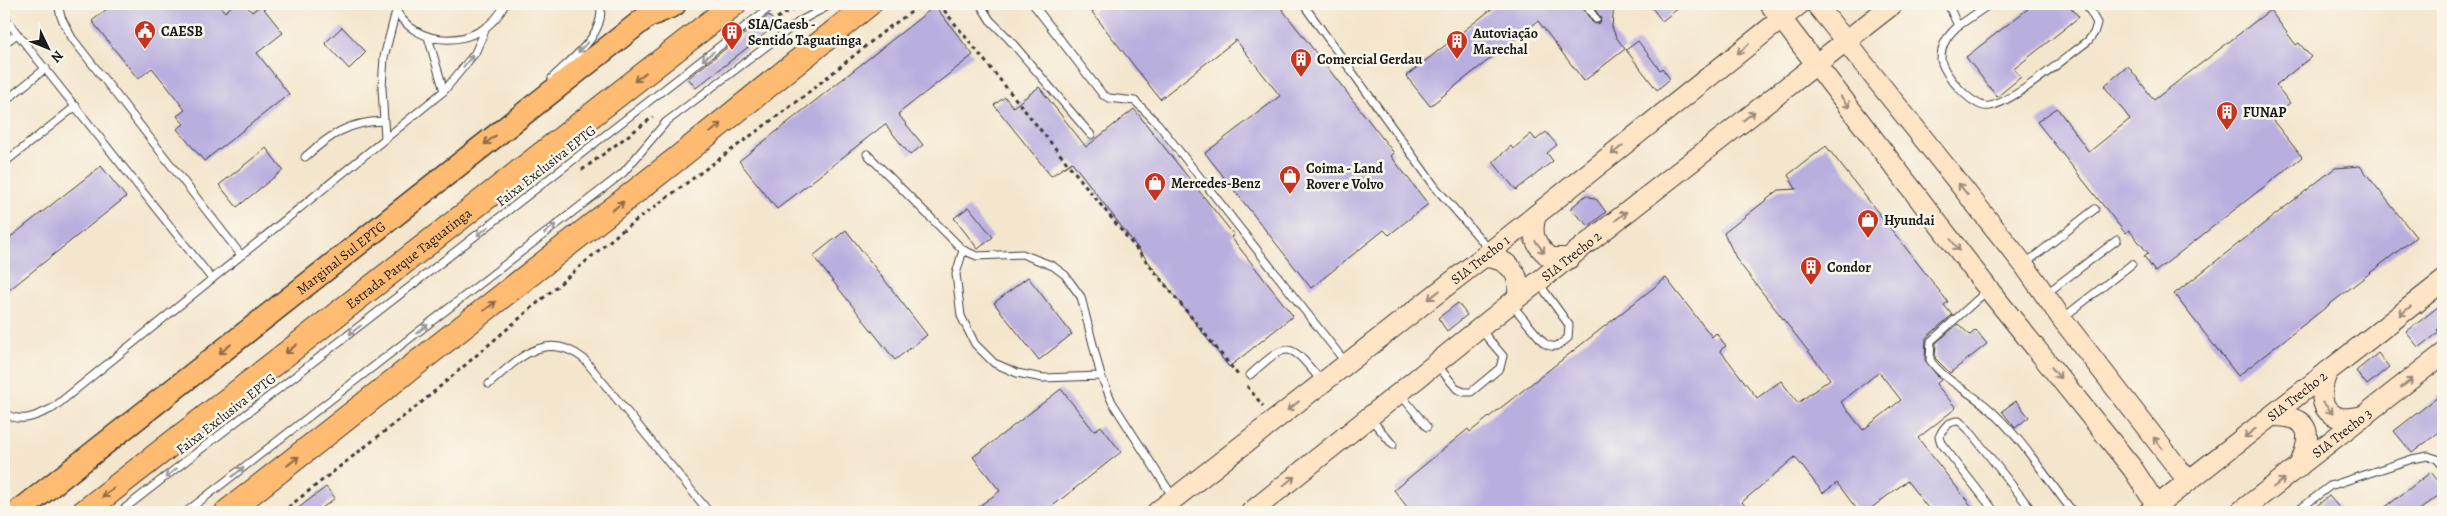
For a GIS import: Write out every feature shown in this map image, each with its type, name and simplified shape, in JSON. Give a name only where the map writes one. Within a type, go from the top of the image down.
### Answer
[{"type":"highway","name":"Estrada Parque Taguatinga","points":[[84,512],[734,4]]},
{"type":"highway","points":[[227,512],[678,158],[869,4]]},
{"type":"main road","name":"SIA Trecho 1","points":[[1158,512],[1176,506],[1322,382],[1536,215],[1775,11],[1800,4]]},
{"type":"main road","points":[[1816,4],[2024,265],[2062,319],[2188,481]]},
{"type":"main road","name":"SIA Trecho 2","points":[[1251,512],[1435,363],[1893,4]]},
{"type":"main road","name":"Marginal Sul EPTG","points":[[19,512],[511,123],[663,7]]},
{"type":"main road","points":[[1775,11],[1989,290],[2133,469],[2153,509]]},
{"type":"main road","points":[[1536,215],[1533,235],[1537,245],[1551,258],[1570,258]]},
{"type":"main road","points":[[1487,254],[1508,265],[1516,274],[1520,286],[1514,301]]},
{"type":"main road","name":"SIA Trecho 2","points":[[2153,509],[2443,280]]},
{"type":"main road","name":"SIA Trecho 3","points":[[2240,512],[2443,354]]},
{"type":"main road","points":[[2328,371],[2322,384],[2321,394],[2326,408],[2334,415],[2342,418],[2365,416]]},
{"type":"main road","points":[[2272,416],[2296,419],[2307,431],[2309,440],[2298,468]]},
{"type":"lane","points":[[58,4],[61,17],[72,38],[241,255]]},
{"type":"lane","points":[[394,7],[410,27],[428,37],[448,40],[468,37],[486,28],[501,13],[505,4]]},
{"type":"lane","points":[[549,82],[588,42],[598,26],[600,4]]},
{"type":"lane","name":"Faixa Exclusiva EPTG","points":[[120,512],[774,4]]},
{"type":"lane","points":[[186,512],[623,173],[666,122],[800,21],[832,4]]},
{"type":"lane","points":[[980,4],[990,20],[1008,38],[1091,135]]},
{"type":"lane","points":[[1033,4],[1103,95],[1108,98],[1135,101],[1158,124],[1346,363]]},
{"type":"lane","points":[[1303,4],[1436,188],[1487,254]]},
{"type":"lane","points":[[1585,4],[1596,19]]},
{"type":"lane","points":[[1948,4],[1958,26]]},
{"type":"lane","points":[[1990,4],[1958,26],[1944,43],[1941,61],[1945,70],[1960,89],[1974,101],[1987,107],[1999,104],[2014,95],[2088,41],[2094,33],[2097,23],[2086,4]]},
{"type":"lane","points":[[385,138],[383,121],[384,57],[394,7]]},
{"type":"lane","points":[[4,17],[212,278]]},
{"type":"lane","points":[[4,413],[12,418],[26,419],[53,408],[444,90],[474,53],[486,28]]},
{"type":"lane","points":[[4,44],[17,34]]},
{"type":"lane","points":[[428,37],[444,90]]},
{"type":"lane","points":[[4,102],[46,68]]},
{"type":"lane","points":[[511,123],[542,88]]},
{"type":"lane","points":[[4,163],[76,106]]},
{"type":"lane","points":[[305,157],[330,135],[363,122],[383,121]]},
{"type":"lane","points":[[867,154],[963,250],[977,256],[1022,254],[1053,266],[1065,275],[1081,298],[1101,376],[1112,402],[1176,506]]},
{"type":"lane","points":[[2024,265],[2095,210]]},
{"type":"lane","points":[[2044,294],[2117,240]]},
{"type":"lane","points":[[963,250],[956,274],[961,316],[975,344],[994,363],[1017,373],[1043,378],[1101,376]]},
{"type":"lane","points":[[2062,319],[2132,264]]},
{"type":"lane","points":[[1514,301],[1544,343],[1550,347],[1556,347],[1568,338],[1569,325],[1538,282]]},
{"type":"lane","points":[[1989,290],[1932,341],[1930,360],[1937,370],[1985,405],[2003,423],[2073,512]]},
{"type":"lane","points":[[1435,363],[1457,389],[1471,392],[1500,368],[1503,363],[1503,356],[1480,328]]},
{"type":"lane","points":[[489,384],[536,348],[552,346],[570,348],[584,359],[709,512]]},
{"type":"lane","points":[[1250,375],[1278,351],[1289,349],[1296,351],[1322,382]]},
{"type":"lane","points":[[1399,393],[1427,427]]},
{"type":"lane","points":[[1369,417],[1393,445]]},
{"type":"lane","points":[[1995,512],[1941,443],[1939,437],[1943,429],[1953,421],[1959,421],[1968,429],[2033,512]]},
{"type":"lane","points":[[2296,512],[2330,486],[2412,459],[2428,456],[2437,459],[2443,466]]},
{"type":"path","points":[[773,20],[803,4]]},
{"type":"path","points":[[282,512],[422,402],[619,233],[800,100],[888,28],[922,4]]},
{"type":"path","points":[[939,4],[1275,420]]},
{"type":"building","points":[[113,4],[218,4],[225,12],[234,4],[245,4],[252,12],[261,5],[283,33],[257,53],[289,94],[204,161],[177,129],[184,124],[177,116],[185,110],[166,85],[152,68],[138,79],[92,21]]},
{"type":"building","points":[[1103,4],[1278,4],[1394,153],[1391,156],[1428,204],[1389,235],[1384,230],[1311,288],[1205,153],[1280,96],[1236,40],[1160,99],[1092,12]]},
{"type":"building","points":[[1498,4],[1580,4],[1592,22],[1596,24],[1600,23],[1601,18],[1591,4],[1614,4],[1612,27],[1616,37],[1625,49],[1584,81],[1538,21],[1430,106],[1406,76]]},
{"type":"building","points":[[1649,4],[1684,4],[1662,21]]},
{"type":"building","points":[[2034,4],[2068,4],[2079,17],[2014,69],[2021,77],[1997,97],[1966,57]]},
{"type":"building","points":[[935,6],[973,55],[898,114],[923,145],[910,155],[885,124],[777,209],[739,161]]},
{"type":"building","points":[[2270,10],[2296,45],[2299,43],[2311,57],[2276,85],[2290,103],[2271,118],[2302,157],[2155,272],[2144,256],[2148,253],[2129,230],[2125,233],[2037,122],[2057,108],[2089,152],[2130,119],[2104,86],[2128,66],[2154,100]]},
{"type":"building","name":"SIA/Caesb - Sentido Taguatinga","points":[[769,15],[776,25],[696,88],[688,78]]},
{"type":"building","points":[[342,27],[366,52],[349,69],[325,43]]},
{"type":"building","points":[[1638,41],[1660,70],[1662,68],[1670,79],[1657,90],[1626,50]]},
{"type":"building","name":"Mercedes-Benz","points":[[1039,87],[1086,147],[1134,109],[1234,235],[1231,237],[1293,316],[1229,367],[1072,162],[1051,176],[994,105],[1005,97],[1013,107]]},
{"type":"building","points":[[1546,132],[1557,145],[1547,153],[1553,161],[1516,190],[1493,162],[1511,146],[1513,149],[1531,134],[1536,140]]},
{"type":"building","points":[[1826,146],[1948,302],[1944,305],[1952,315],[1926,338],[1925,360],[1941,380],[1936,384],[1956,408],[1918,438],[1976,512],[1931,512],[1907,481],[1866,512],[1859,512],[1837,483],[1823,493],[1795,457],[1742,502],[1750,512],[1730,512],[1725,506],[1717,512],[1411,512],[1394,490],[1468,429],[1470,432],[1666,278],[1712,337],[1716,333],[1726,346],[1720,350],[1757,398],[1781,381],[1798,403],[1830,379],[1737,260],[1724,233],[1779,190],[1796,189],[1788,175]],"holes":[[[1879,372],[1901,400],[1863,430],[1841,402]]]},
{"type":"building","points":[[266,148],[283,170],[237,207],[219,185]]},
{"type":"building","points":[[101,166],[126,197],[4,294],[4,242]]},
{"type":"building","points":[[2360,166],[2416,237],[2238,376],[2174,294],[2335,168]]},
{"type":"building","points":[[1586,195],[1597,200],[1606,212],[1589,226],[1570,209]]},
{"type":"building","points":[[969,207],[993,237],[978,249],[954,218]]},
{"type":"building","points":[[846,230],[927,335],[895,360],[813,256]]},
{"type":"building","points":[[1028,277],[1072,334],[1039,360],[994,303]]},
{"type":"building","points":[[1458,303],[1467,315],[1447,331],[1438,318]]},
{"type":"building","points":[[2438,307],[2443,314],[2443,324],[2437,330],[2439,332],[2419,348],[2406,332]]},
{"type":"building","points":[[1958,324],[1970,335],[1976,330],[1987,344],[1950,373],[1935,358],[1936,343]]},
{"type":"building","points":[[2378,353],[2389,367],[2367,385],[2356,371]]},
{"type":"building","points":[[1061,389],[1094,431],[1101,426],[1121,452],[1045,512],[971,512],[1000,491],[973,457]]},
{"type":"building","points":[[2443,393],[2443,429],[2412,453],[2394,431]]},
{"type":"building","points":[[2016,401],[2029,417],[2015,428],[2002,411]]},
{"type":"building","points":[[2431,472],[2443,487],[2443,492],[2417,512],[2379,512]]},
{"type":"building","points":[[326,487],[335,498],[317,512],[293,512]]},
{"type":"building","points":[[2329,496],[2343,512],[2309,512]]},
{"type":"place","name":"CAESB","points":[[145,50]]},
{"type":"place","name":"SIA/Caesb - Sentido Taguatinga","points":[[732,51]]},
{"type":"place","name":"Autoviação Marechal","points":[[1457,60]]},
{"type":"place","name":"Comercial Gerdau","points":[[1301,78]]},
{"type":"place","name":"FUNAP","points":[[2227,131]]},
{"type":"place","name":"Coima - Land Rover e Volvo","points":[[1290,195]]},
{"type":"place","name":"Mercedes-Benz","points":[[1155,202]]},
{"type":"place","name":"Hyundai","points":[[1868,239]]},
{"type":"place","name":"Condor","points":[[1811,286]]}]
